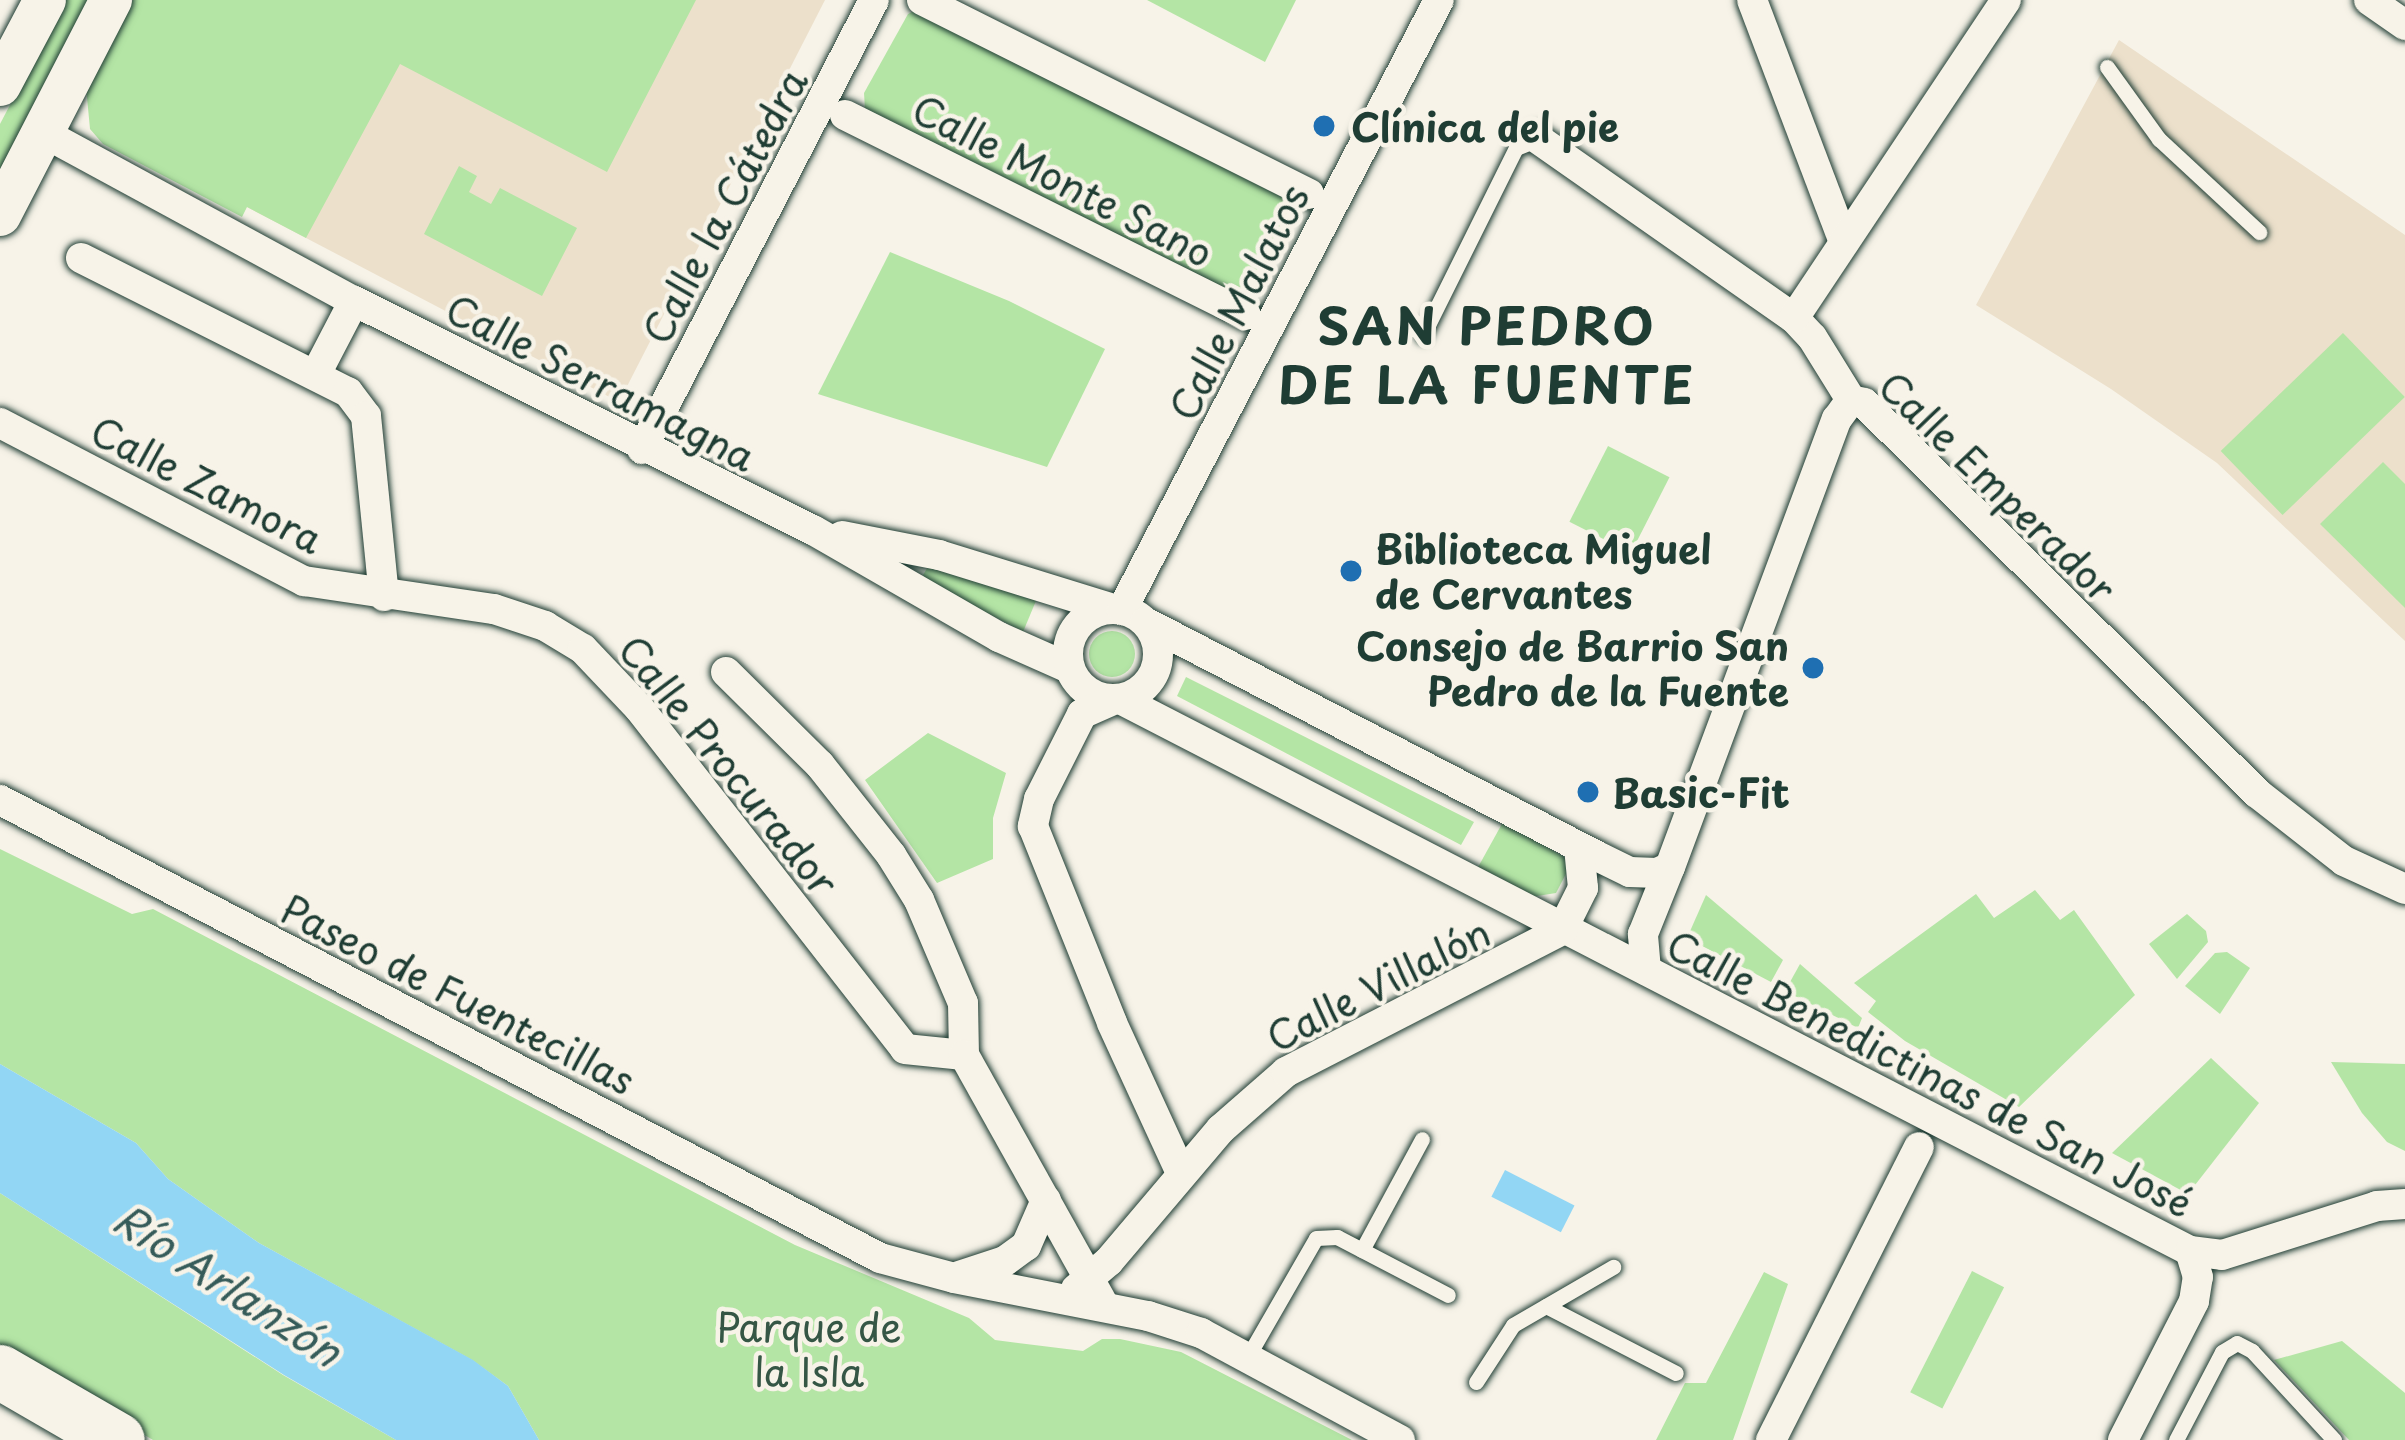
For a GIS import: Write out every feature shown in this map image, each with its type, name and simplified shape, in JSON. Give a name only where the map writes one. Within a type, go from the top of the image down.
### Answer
[{"type":"highway","points":[[0,1372],[118,1440]]},
{"type":"highway","points":[[0,1413],[46,1440]]},
{"type":"main road","points":[[0,86],[45,0]]},
{"type":"main road","points":[[0,215],[111,0]]},
{"type":"street","name":"Calle la Cátedra","points":[[642,448],[874,0]]},
{"type":"street","points":[[922,0],[1309,194]]},
{"type":"street","name":"Calle Malatos","points":[[1130,614],[1141,577],[1439,0]]},
{"type":"street","points":[[1752,0],[1844,242]]},
{"type":"street","points":[[1793,317],[2006,0]]},
{"type":"street","points":[[2369,0],[2405,25]]},
{"type":"street","name":"Calle Monte Sano","points":[[845,115],[1246,315]]},
{"type":"street","name":"Calle Serramagna","points":[[44,133],[354,301],[813,530],[999,637],[1069,668]]},
{"type":"street","name":"Calle Emperador","points":[[1538,139],[1793,317],[1812,337],[1851,400],[1864,403],[2258,793],[2344,861],[2405,889]]},
{"type":"street","points":[[81,258],[348,392],[366,416],[384,596]]},
{"type":"street","points":[[316,374],[354,301]]},
{"type":"street","points":[[1646,970],[1643,934],[1837,419],[1851,400]]},
{"type":"street","name":"Calle Zamora","points":[[0,423],[304,581],[384,596]]},
{"type":"street","name":"Calle Serramagna","points":[[813,530],[938,555],[1130,614],[1579,848]]},
{"type":"street","name":"Calle Procurador","points":[[384,596],[494,609],[544,626],[583,649],[639,708],[905,1048],[964,1055]]},
{"type":"street","points":[[1180,1171],[1112,1023],[1033,826],[1039,799],[1082,714],[1116,699],[1145,686],[1155,672],[1158,653],[1130,614],[1080,622],[1070,637],[1069,668],[1080,686],[1116,699],[1562,930],[1582,887],[1579,848],[1630,872],[1670,867]]},
{"type":"street","points":[[726,672],[820,765],[910,885],[963,1003],[964,1055],[1092,1276],[1104,1306]]},
{"type":"street","name":"Paseo de Fuentecillas","points":[[0,800],[880,1258],[953,1278],[1104,1306],[1201,1333],[1400,1440]]},
{"type":"street","name":"Calle Benedictinas de San José","points":[[1562,930],[2190,1251],[2222,1255],[2377,1206],[2405,1204]]},
{"type":"street","name":"Calle Villalón","points":[[1058,1298],[1092,1276],[1180,1171],[1286,1072],[1562,930]]},
{"type":"street","points":[[1771,1440],[1919,1147]]},
{"type":"street","points":[[953,1278],[1005,1261],[1026,1246],[1046,1200]]},
{"type":"street","points":[[2122,1440],[2194,1301],[2198,1276],[2190,1251]]},
{"type":"lane","points":[[2108,67],[2159,140],[2259,232]]},
{"type":"lane","points":[[1423,335],[1516,148],[1538,139]]},
{"type":"lane","points":[[1362,1250],[1422,1139]]},
{"type":"lane","points":[[1247,1358],[1308,1245],[1327,1235],[1448,1295]]},
{"type":"lane","points":[[1476,1382],[1502,1335],[1612,1267]]},
{"type":"lane","points":[[1546,1306],[1676,1373]]},
{"type":"lane","points":[[2176,1440],[2222,1352],[2237,1343],[2252,1351],[2334,1440]]},
{"type":"shaded area","points":[[354,0],[825,0],[619,402],[247,207]]},
{"type":"shaded area","points":[[2119,40],[2405,235],[2405,641],[2217,463],[2111,389],[1976,305]]},
{"type":"green space","points":[[65,0],[90,0],[0,173],[0,124]]},
{"type":"green space","points":[[133,0],[696,0],[607,172],[400,64],[306,238],[247,207],[242,217],[103,144],[90,129],[86,87]]},
{"type":"green space","points":[[1147,0],[1296,0],[1265,62]]},
{"type":"green space","points":[[916,10],[1285,195],[1287,212],[1245,293],[1236,296],[865,110],[864,93],[908,14]]},
{"type":"green space","points":[[459,166],[477,176],[469,192],[491,204],[500,188],[577,228],[542,296],[424,234]]},
{"type":"green space","points":[[890,252],[1009,301],[1105,349],[1047,467],[818,394]]},
{"type":"green space","points":[[2343,333],[2405,397],[2283,515],[2221,451]]},
{"type":"green space","points":[[1608,446],[1669,477],[1631,553],[1569,522]]},
{"type":"green space","points":[[2383,462],[2405,484],[2405,608],[2320,524]]},
{"type":"green space","points":[[929,565],[1038,596],[1023,632],[928,582],[923,575]]},
{"type":"green space","points":[[1112,631],[1128,638],[1135,654],[1128,670],[1112,677],[1096,670],[1089,654],[1096,638]]},
{"type":"green space","points":[[1186,677],[1474,822],[1461,845],[1177,696]]},
{"type":"green space","points":[[928,733],[1006,773],[993,818],[993,859],[937,883],[865,780]]},
{"type":"green space","points":[[1503,822],[1566,858],[1567,872],[1556,893],[1531,897],[1477,869]]},
{"type":"green space","name":"Parque de la Isla","points":[[0,849],[132,914],[153,909],[795,1245],[969,1318],[995,1340],[1083,1351],[1102,1339],[1120,1339],[1181,1352],[1352,1440],[539,1440],[508,1386],[472,1360],[259,1243],[168,1179],[136,1143],[0,1064]]},
{"type":"green space","points":[[2035,890],[2060,920],[2074,910],[2135,995],[2019,1107],[1905,1041],[1868,1012],[1876,1001],[1854,983],[1976,894],[1994,918]]},
{"type":"green space","points":[[1706,895],[1783,960],[1771,982],[1687,938]]},
{"type":"green space","points":[[2187,914],[2206,931],[2208,942],[2177,979],[2149,944]]},
{"type":"green space","points":[[2227,952],[2250,968],[2220,1014],[2185,986],[2215,953]]},
{"type":"green space","points":[[1800,964],[1862,1018],[1858,1028],[1785,991]]},
{"type":"green space","points":[[2211,1058],[2259,1103],[2188,1194],[2112,1153]]},
{"type":"green space","points":[[2331,1062],[2405,1064],[2405,1151],[2387,1142],[2362,1113]]},
{"type":"green space","points":[[0,1193],[283,1375],[396,1440],[153,1440],[0,1350]]},
{"type":"green space","points":[[1972,1271],[2004,1287],[1942,1409],[1910,1392]]},
{"type":"green space","points":[[1764,1272],[1788,1284],[1733,1440],[1656,1440],[1685,1383],[1706,1383]]},
{"type":"green space","points":[[2342,1341],[2405,1393],[2405,1440],[2349,1440],[2274,1360]]},
{"type":"water","name":"Río Arlanzón","points":[[0,1064],[136,1143],[168,1179],[259,1243],[473,1360],[508,1386],[539,1440],[396,1440],[284,1375],[0,1193]]},
{"type":"water","points":[[1505,1170],[1574,1205],[1561,1232],[1491,1197]]},
{"type":"place","name":"Clínica del pie","points":[[1324,126]]},
{"type":"place","name":"Biblioteca Miguel de Cervantes","points":[[1351,571]]},
{"type":"place","name":"Consejo de Barrio San Pedro de la Fuente","points":[[1813,668]]},
{"type":"place","name":"Basic-Fit","points":[[1588,792]]},
{"type":"district","name":"SAN PEDRO DE LA FUENTE","points":[[1487,354]]}]
